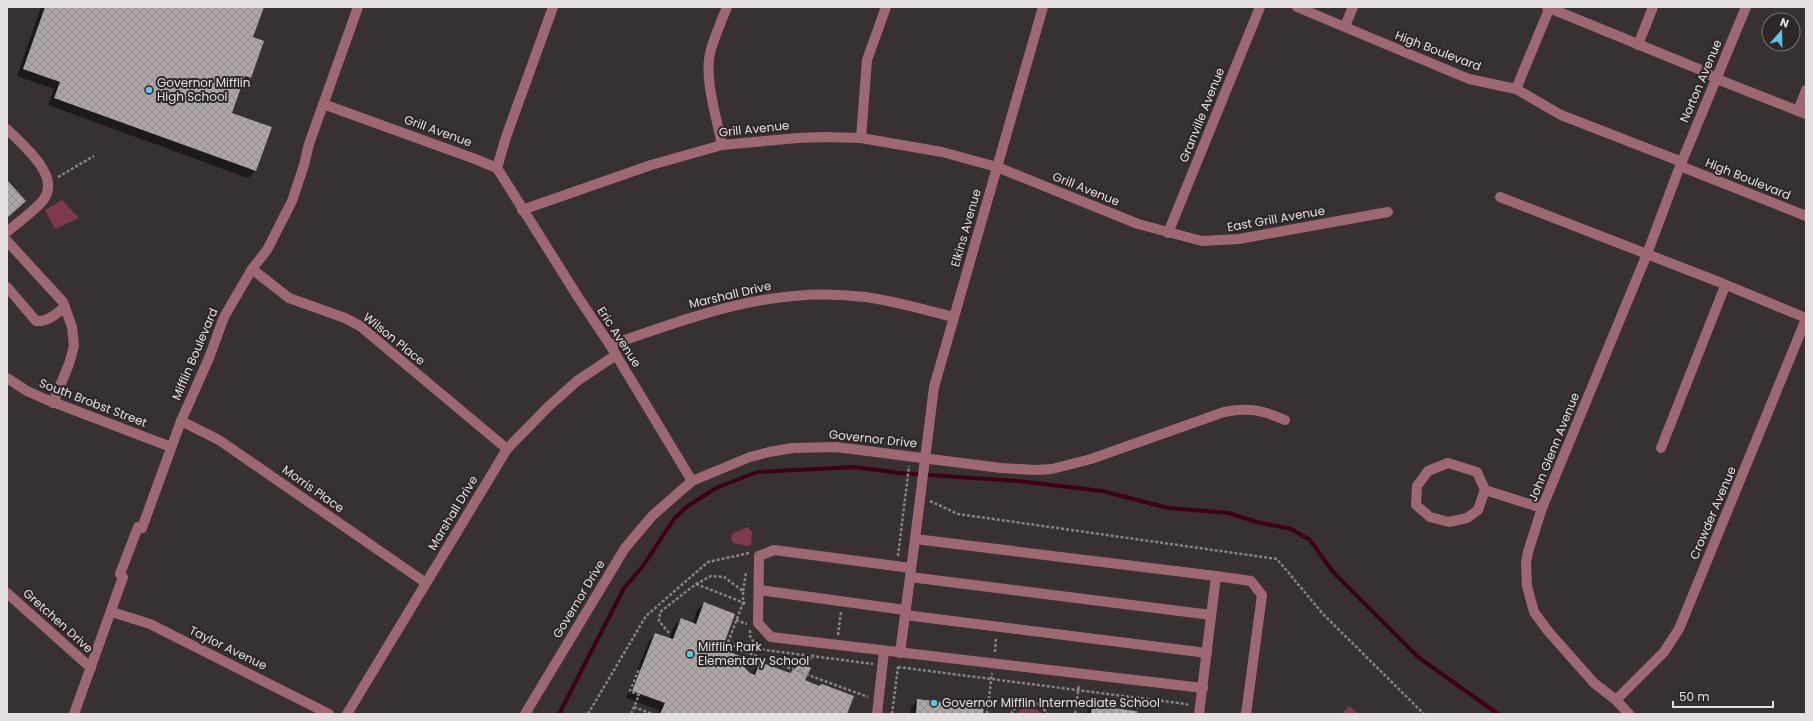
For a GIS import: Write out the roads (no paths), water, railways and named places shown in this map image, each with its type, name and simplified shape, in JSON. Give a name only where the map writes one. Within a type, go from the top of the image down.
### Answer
[{"type":"street","name":"Mifflin Boulevard","points":[[74,714],[124,577],[120,574],[138,528],[142,528],[181,421],[209,358],[224,317],[252,269],[267,250],[292,201],[323,104],[358,7]]},
{"type":"street","points":[[522,210],[496,168],[553,7]]},
{"type":"street","points":[[722,144],[711,86],[709,62],[710,53],[727,7]]},
{"type":"street","points":[[861,138],[866,65],[886,7]]},
{"type":"street","name":"Elkins Avenue","points":[[900,652],[934,387],[1043,7]]},
{"type":"street","name":"Granville Avenue","points":[[1168,233],[1260,7]]},
{"type":"street","name":"High Boulevard","points":[[1297,7],[1469,79],[1516,90],[1561,115],[1806,216]]},
{"type":"street","points":[[1345,26],[1353,7]]},
{"type":"street","points":[[1516,90],[1549,7],[1717,79],[1802,112],[1806,90]]},
{"type":"street","points":[[1638,45],[1653,7]]},
{"type":"street","name":"Norton Avenue","points":[[1681,164],[1746,7]]},
{"type":"street","name":"Grill Avenue","points":[[323,104],[475,158],[496,168]]},
{"type":"street","points":[[7,129],[44,168],[49,182],[44,199],[7,232]]},
{"type":"street","name":"Grill Avenue","points":[[522,210],[651,165],[722,144],[798,138],[861,138],[942,152],[997,167],[1138,224],[1168,233]]},
{"type":"street","name":"John Glenn Avenue","points":[[1629,714],[1616,700],[1594,683],[1548,631],[1534,612],[1527,586],[1526,563],[1542,508],[1646,254],[1681,164]]},
{"type":"street","points":[[1500,197],[1806,319]]},
{"type":"street","name":"Eric Avenue","points":[[522,210],[610,345],[692,481]]},
{"type":"street","name":"East Grill Avenue","points":[[1168,233],[1202,241],[1221,242],[1388,212]]},
{"type":"street","points":[[7,241],[63,302],[72,326],[74,346],[69,364],[53,403]]},
{"type":"street","name":"Wilson Place","points":[[252,269],[289,298],[344,318],[360,326],[507,449]]},
{"type":"street","points":[[1661,448],[1725,286]]},
{"type":"street","points":[[7,287],[36,321],[42,322],[51,318],[66,307]]},
{"type":"street","name":"Marshall Drive","points":[[610,345],[704,313],[748,302],[780,297],[835,295],[864,297],[895,302],[954,317]]},
{"type":"street","name":"Crowder Avenue","points":[[1616,700],[1664,652],[1679,629],[1806,319]]},
{"type":"street","name":"Marshall Drive","points":[[347,714],[507,449],[548,407],[577,381],[616,355]]},
{"type":"street","name":"South Brobst Street","points":[[7,378],[27,391],[53,403],[171,448]]},
{"type":"street","name":"Governor Drive","points":[[525,714],[625,548],[653,515],[692,481],[750,457],[793,448],[856,448],[1001,468],[1034,470],[1052,469],[1091,459],[1224,412],[1240,409],[1252,409],[1265,411],[1285,420]]},
{"type":"street","name":"Morris Place","points":[[181,421],[219,440],[426,583]]},
{"type":"street","points":[[1485,490],[1478,510],[1467,518],[1455,521],[1449,522],[1430,517],[1416,504],[1417,486],[1428,471],[1448,463],[1477,472],[1485,490],[1542,508]]},
{"type":"street","points":[[915,540],[1251,581],[1262,595],[1246,714]]},
{"type":"street","points":[[1203,688],[771,637],[758,623],[760,556],[774,550],[910,572],[1211,615]]},
{"type":"street","points":[[1196,711],[1203,688],[1216,576]]},
{"type":"street","name":"Gretchen Drive","points":[[7,586],[9,587],[7,593],[91,668]]},
{"type":"street","points":[[759,590],[905,612],[1207,653]]},
{"type":"street","name":"Taylor Avenue","points":[[112,612],[150,624],[329,714]]},
{"type":"street","points":[[877,714],[884,651]]},
{"type":"waterway","points":[[559,714],[624,588],[643,566],[674,519],[685,508],[716,488],[757,472],[855,467],[899,473],[1018,481],[1102,491],[1168,508],[1229,513],[1256,522],[1291,529],[1310,540],[1333,572],[1418,657],[1498,714]]},
{"type":"place","name":"Governor Mifflin High School","points":[[149,90]]},
{"type":"place","name":"Mifflin Park Elementary School","points":[[690,654]]},
{"type":"place","name":"Governor Mifflin Intermediate School","points":[[934,703]]}]
